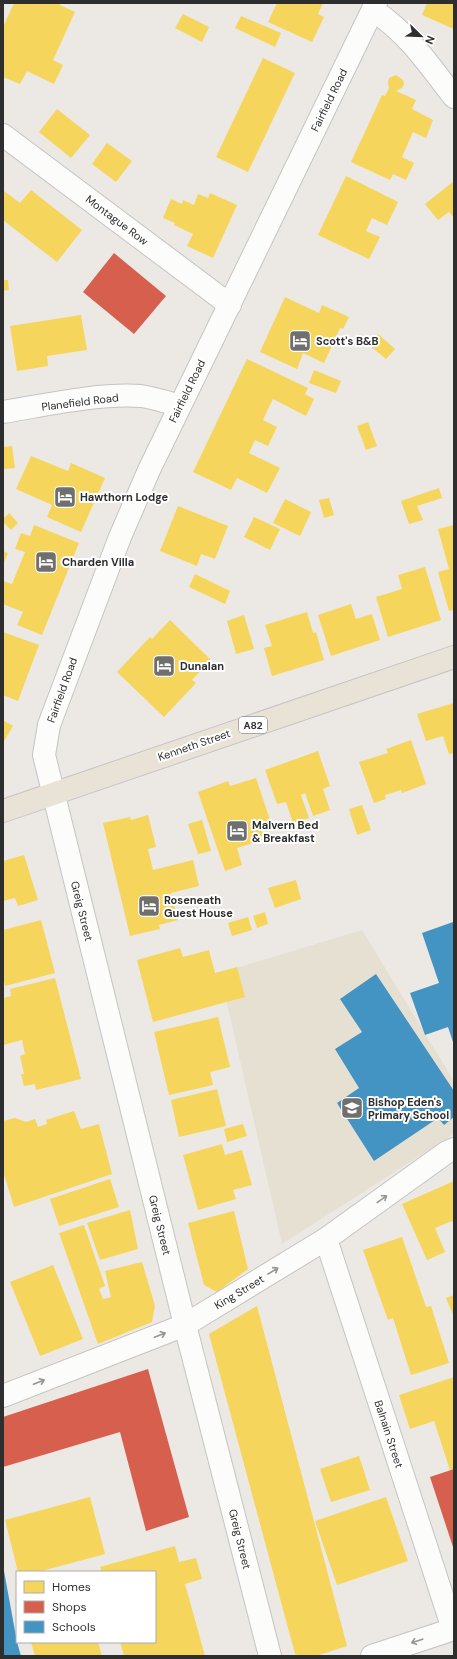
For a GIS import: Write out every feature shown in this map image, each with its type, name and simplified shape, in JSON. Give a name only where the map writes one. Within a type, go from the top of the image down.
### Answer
[{"type":"highway","name":"Kenneth Street","points":[[3,811],[454,657]]},
{"type":"street","points":[[374,7],[410,40],[454,98]]},
{"type":"street","name":"Fairfield Road","points":[[53,794],[44,755],[49,725],[120,538],[148,470],[230,305],[374,7]]},
{"type":"street","name":"Montague Row","points":[[3,135],[230,305]]},
{"type":"street","name":"Planefield Road","points":[[3,412],[109,396],[142,396],[180,406]]},
{"type":"street","name":"Greig Street","points":[[53,794],[184,1325],[270,1656]]},
{"type":"street","name":"King Street","points":[[3,1396],[184,1325],[326,1239],[447,1152],[454,1149]]},
{"type":"street","name":"Balnain Street","points":[[326,1239],[454,1629]]},
{"type":"street","points":[[372,1656],[454,1629]]},
{"type":"shaded area","name":"Bishop Eden's Primary School","points":[[362,930],[454,1081],[454,1134],[282,1244],[220,973]]},
{"type":"building: Homes","points":[[14,3],[61,3],[60,5],[75,12],[53,60],[63,65],[54,84],[27,71],[20,84],[3,77],[3,27]]},
{"type":"building: Homes","points":[[277,3],[323,3],[318,14],[324,17],[312,42],[268,22]]},
{"type":"building: Homes","points":[[427,3],[454,3],[454,29],[422,15]]},
{"type":"building: Homes","points":[[183,14],[209,27],[202,42],[175,28]]},
{"type":"building: Homes","points":[[241,16],[281,33],[275,47],[235,28]]},
{"type":"building: Homes","points":[[263,58],[295,73],[248,172],[216,157]]},
{"type":"building: Homes","points":[[396,75],[403,80],[404,84],[402,88],[396,91],[416,100],[412,109],[433,120],[426,138],[413,132],[402,157],[414,163],[406,180],[393,174],[390,180],[351,162],[382,95],[385,96],[389,88],[389,78]]},
{"type":"building: Homes","points":[[57,109],[90,135],[71,158],[39,132]]},
{"type":"building: Homes","points":[[107,143],[132,161],[116,182],[92,164]]},
{"type":"building: Homes","points":[[346,176],[398,202],[387,225],[372,218],[366,231],[380,237],[369,259],[318,235]]},
{"type":"building: Homes","points":[[454,181],[454,218],[449,212],[438,220],[425,204]]},
{"type":"building: Homes","points":[[31,190],[82,230],[57,262],[3,220],[4,191],[20,203]]},
{"type":"building: Homes","points":[[210,193],[237,205],[213,258],[187,246],[193,234],[174,225],[175,223],[163,218],[171,199],[182,204],[183,200],[194,205],[198,194],[208,198]]},
{"type":"building: Homes","points":[[3,280],[8,280],[9,290],[3,291]]},
{"type":"building: Homes","name":"Scott's B&B","points":[[285,297],[319,313],[322,305],[349,317],[343,329],[340,328],[324,363],[303,353],[297,369],[260,352]]},
{"type":"building: Homes","points":[[81,315],[87,350],[47,356],[48,366],[17,371],[10,326]]},
{"type":"building: Homes","points":[[378,334],[395,349],[386,359],[369,345]]},
{"type":"building: Homes","points":[[247,359],[308,388],[305,394],[314,399],[306,416],[273,399],[270,405],[263,420],[277,427],[268,446],[255,440],[249,453],[280,468],[267,493],[237,478],[231,490],[193,472]]},
{"type":"building: Homes","points":[[314,370],[341,381],[336,393],[309,383]]},
{"type":"building: Homes","points":[[368,422],[377,446],[366,450],[357,426]]},
{"type":"building: Homes","points":[[12,446],[15,468],[3,469],[3,447]]},
{"type":"building: Homes","name":"Hawthorn Lodge","points":[[31,456],[68,471],[71,463],[105,478],[81,532],[47,517],[52,505],[16,489]]},
{"type":"building: Homes","points":[[439,488],[442,498],[417,506],[423,520],[409,524],[401,501]]},
{"type":"building: Homes","points":[[329,498],[334,515],[324,518],[319,500]]},
{"type":"building: Homes","points":[[285,499],[311,512],[300,536],[273,523]]},
{"type":"building: Homes","points":[[178,506],[228,526],[215,559],[201,554],[197,566],[160,551]]},
{"type":"building: Homes","points":[[9,513],[18,523],[11,530],[3,522],[3,519]]},
{"type":"building: Homes","points":[[254,517],[280,529],[270,550],[244,537]]},
{"type":"building: Homes","points":[[34,525],[79,543],[42,635],[17,625],[23,612],[3,604],[3,581],[12,584],[25,552],[15,549],[21,533],[30,536]]},
{"type":"building: Homes","points":[[454,525],[454,610],[449,611],[438,572],[449,569],[438,529]]},
{"type":"building: Homes","points":[[3,551],[8,553],[3,565]]},
{"type":"building: Homes","points":[[425,567],[441,620],[388,637],[376,597],[402,589],[398,575]]},
{"type":"building: Homes","points":[[195,574],[230,591],[225,604],[189,587]]},
{"type":"building: Homes","points":[[351,604],[356,619],[372,614],[380,640],[331,656],[318,615]]},
{"type":"building: Homes","points":[[307,612],[313,633],[316,632],[324,660],[272,676],[264,648],[272,646],[265,625]]},
{"type":"building: Homes","points":[[244,615],[254,649],[236,654],[227,621]]},
{"type":"building: Homes","name":"Dunalan","points":[[170,620],[211,660],[192,680],[196,683],[164,717],[117,672],[150,637],[152,639]]},
{"type":"building: Homes","points":[[3,632],[39,645],[18,701],[3,695]]},
{"type":"building: Homes","points":[[454,703],[454,753],[449,754],[443,736],[426,741],[417,714]]},
{"type":"building: Homes","points":[[3,720],[13,726],[3,743]]},
{"type":"building: Homes","points":[[411,740],[426,784],[402,793],[401,790],[385,795],[386,799],[374,803],[359,762],[388,753],[386,749]]},
{"type":"building: Homes","points":[[318,751],[330,786],[323,789],[330,810],[313,816],[305,793],[301,795],[309,818],[293,823],[286,802],[277,804],[265,770]]},
{"type":"building: Homes","name":"Malvern Bed & Breakfast","points":[[256,778],[270,820],[259,824],[265,839],[237,848],[242,865],[225,871],[198,792],[228,781],[230,786]]},
{"type":"building: Homes","points":[[362,805],[371,830],[357,835],[349,809]]},
{"type":"building: Homes","name":"Roseneath Guest House","points":[[148,815],[156,847],[148,849],[153,870],[193,860],[199,886],[171,893],[178,920],[159,925],[160,929],[130,936],[103,823],[130,817],[131,820]]},
{"type":"building: Homes","points":[[202,820],[211,851],[198,854],[188,824]]},
{"type":"building: Homes","points":[[24,855],[38,900],[18,906],[15,898],[3,901],[3,861]]},
{"type":"building: Homes","points":[[296,880],[301,899],[275,908],[268,888]]},
{"type":"building: Homes","points":[[265,912],[268,924],[257,928],[253,916]]},
{"type":"building: Homes","points":[[248,917],[252,930],[232,936],[228,923]]},
{"type":"building: Homes","points":[[41,920],[55,973],[5,986],[3,976],[3,930]]},
{"type":"building: Homes","points":[[180,948],[183,957],[209,950],[215,973],[237,967],[245,997],[153,1022],[137,960]]},
{"type":"building: Homes","points":[[55,978],[81,1079],[36,1090],[35,1084],[24,1086],[21,1074],[24,1074],[20,1056],[25,1054],[22,1040],[3,1045],[3,998],[11,996],[10,989]]},
{"type":"building: Homes","points":[[218,1017],[230,1067],[210,1072],[213,1085],[169,1095],[154,1032]]},
{"type":"building: Homes","points":[[217,1089],[226,1126],[179,1137],[171,1100]]},
{"type":"building: Homes","points":[[74,1111],[81,1129],[99,1124],[112,1174],[14,1207],[3,1171],[3,1121],[15,1118],[26,1122],[35,1119],[38,1127],[47,1124],[46,1120]]},
{"type":"building: Homes","points":[[243,1124],[247,1136],[227,1142],[224,1129]]},
{"type":"building: Homes","points":[[222,1144],[225,1155],[242,1150],[252,1185],[233,1190],[236,1199],[198,1210],[183,1155]]},
{"type":"building: Homes","points":[[110,1179],[119,1207],[59,1226],[50,1199]]},
{"type":"building: Homes","points":[[454,1181],[454,1225],[452,1221],[435,1228],[445,1252],[427,1260],[402,1204]]},
{"type":"building: Homes","points":[[130,1210],[138,1249],[100,1260],[87,1223]]},
{"type":"building: Homes","points":[[234,1211],[248,1269],[217,1292],[204,1285],[188,1223]]},
{"type":"building: Homes","points":[[84,1225],[105,1286],[99,1289],[103,1299],[111,1297],[105,1271],[142,1262],[155,1306],[152,1322],[98,1344],[59,1233]]},
{"type":"building: Homes","points":[[402,1237],[426,1307],[431,1306],[449,1363],[411,1375],[393,1318],[388,1320],[363,1250]]},
{"type":"building: Homes","points":[[53,1265],[83,1339],[40,1356],[10,1282]]},
{"type":"building: Homes","points":[[454,1295],[454,1317],[446,1298]]},
{"type":"building: Homes","points":[[257,1306],[347,1646],[316,1656],[300,1656],[295,1654],[209,1334]]},
{"type":"building: Homes","points":[[454,1377],[454,1469],[450,1470],[434,1421],[410,1429],[399,1395]]},
{"type":"building: Homes","points":[[359,1456],[370,1490],[331,1502],[320,1469]]},
{"type":"building: Homes","points":[[90,1497],[105,1554],[42,1571],[18,1571],[5,1520]]},
{"type":"building: Homes","points":[[386,1497],[408,1561],[337,1585],[315,1521]]},
{"type":"building: Homes","points":[[175,1546],[179,1562],[196,1558],[202,1579],[185,1584],[205,1656],[124,1656],[120,1643],[156,1643],[156,1571],[102,1571],[100,1567]]},
{"type":"building: Homes","points":[[31,1643],[98,1643],[102,1656],[35,1656]]},
{"type":"building: Shops","points":[[114,253],[166,296],[134,334],[83,292]]},
{"type":"building: Shops","points":[[148,1369],[189,1517],[146,1531],[120,1432],[3,1467],[3,1417]]},
{"type":"building: Shops","points":[[454,1469],[454,1550],[430,1477]]},
{"type":"building: Schools","points":[[453,922],[454,1045],[448,1027],[425,1035],[410,993],[439,983],[422,933]]},
{"type":"building: Schools","points":[[376,974],[454,1091],[454,1117],[444,1125],[438,1118],[374,1161],[337,1103],[359,1088],[335,1049],[362,1032],[340,999]]},
{"type":"building: Schools","points":[[4,1571],[16,1643],[17,1643],[21,1656],[3,1656]]},
{"type":"place","name":"Scott's B&B","points":[[300,341]]},
{"type":"place","name":"Hawthorn Lodge","points":[[65,497]]},
{"type":"place","name":"Charden Villa","points":[[46,562]]},
{"type":"place","name":"Dunalan","points":[[164,666]]},
{"type":"place","name":"Malvern Bed & Breakfast","points":[[237,831]]},
{"type":"place","name":"Roseneath Guest House","points":[[149,906]]},
{"type":"place","name":"Bishop Eden's Primary School","points":[[352,1108]]}]
